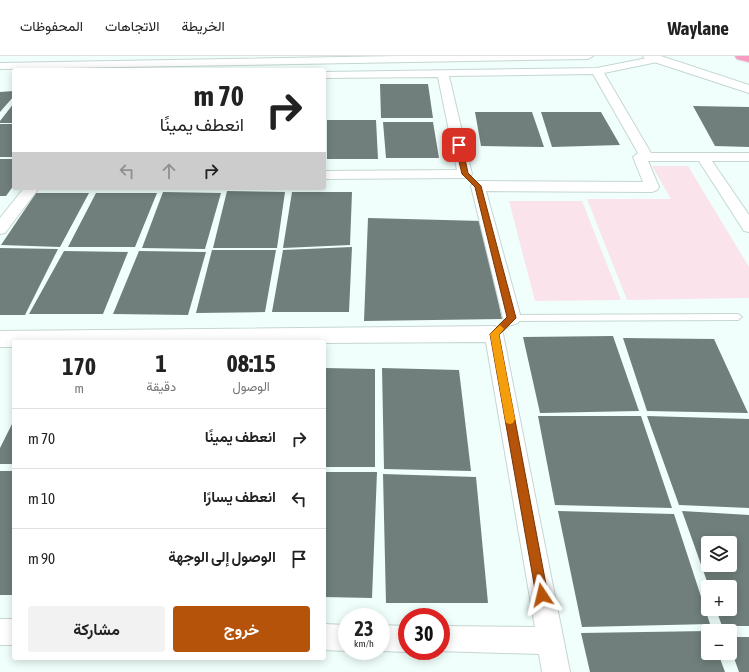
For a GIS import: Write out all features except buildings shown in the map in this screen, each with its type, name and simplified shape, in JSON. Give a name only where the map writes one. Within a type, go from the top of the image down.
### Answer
[{"type":"highway","points":[[741,56],[749,58]]},
{"type":"street","points":[[0,66],[588,56]]},
{"type":"street","points":[[677,56],[749,80]]},
{"type":"street","points":[[613,57],[653,58],[749,89]]},
{"type":"street","points":[[326,75],[597,70],[653,58]]},
{"type":"street","points":[[597,70],[648,157]]},
{"type":"street","points":[[443,73],[465,174],[478,186],[512,318]]},
{"type":"street","points":[[478,186],[652,187],[640,156],[749,157]]},
{"type":"street","points":[[703,157],[749,227]]},
{"type":"street","points":[[326,175],[465,174]]},
{"type":"street","points":[[0,229],[30,190]]},
{"type":"street","points":[[0,339],[494,334],[556,672]]},
{"type":"street","points":[[0,632],[12,632]]},
{"type":"street","points":[[326,637],[338,638]]},
{"type":"street","points":[[450,639],[551,641]]},
{"type":"lane","points":[[494,334],[512,318],[738,317]]},
{"type":"shaded area","points":[[652,166],[688,166],[749,267],[749,298],[627,300],[587,199],[671,199]]},
{"type":"shaded area","points":[[509,201],[582,201],[621,300],[535,301]]},
{"type":"slow traffic","points":[[500,329],[494,334],[510,419]]},
{"type":"route","points":[[459,145],[465,174],[478,186],[512,318],[494,334],[542,595]]}]
